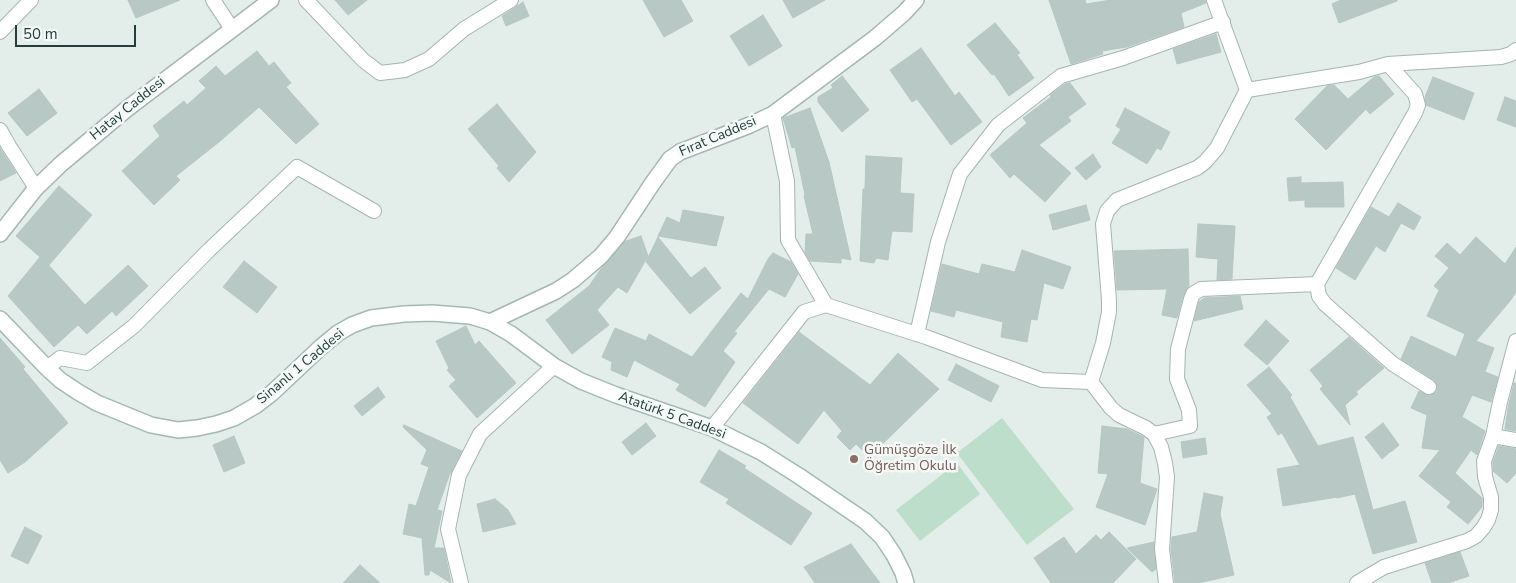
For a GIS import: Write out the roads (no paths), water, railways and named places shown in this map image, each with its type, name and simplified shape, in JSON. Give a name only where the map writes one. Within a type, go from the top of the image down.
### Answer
[{"type":"main road","name":"Hatay Caddesi","points":[[0,234],[36,188],[61,164],[128,108],[271,0]]},
{"type":"main road","name":"Fırat Caddesi","points":[[490,322],[573,280],[601,256],[617,237],[670,159],[680,152],[750,125],[772,114],[874,38],[916,0]]},
{"type":"main road","name":"Sinanlı 1 Caddesi","points":[[0,318],[47,368],[60,380],[78,392],[151,425],[178,430],[216,424],[234,418],[255,406],[338,333],[352,325],[372,318],[432,313],[470,316],[490,322]]},
{"type":"main road","name":"Atatürk 5 Caddesi","points":[[490,322],[511,334],[554,366],[580,381],[712,428],[761,452],[866,521],[882,537],[894,555],[904,573],[906,583]]},
{"type":"street","points":[[0,32],[31,0]]},
{"type":"street","points":[[213,0],[232,29]]},
{"type":"street","points":[[306,0],[363,60],[380,73],[404,70],[429,58],[464,29],[511,0]]},
{"type":"street","points":[[1091,382],[1103,343],[1109,312],[1103,224],[1107,211],[1117,200],[1197,168],[1205,162],[1217,148],[1247,90],[1214,0]]},
{"type":"street","points":[[917,334],[938,242],[960,174],[998,125],[1061,76],[1123,58],[1222,22]]},
{"type":"street","points":[[1247,90],[1359,72],[1388,64],[1501,57],[1511,54],[1516,50]]},
{"type":"street","points":[[1388,64],[1415,94],[1418,106],[1416,113],[1317,284],[1319,296],[1325,304],[1393,364],[1429,387]]},
{"type":"street","points":[[772,114],[787,181],[788,240],[826,305]]},
{"type":"street","points":[[0,130],[36,188]]},
{"type":"street","points":[[47,368],[60,358],[87,363],[134,326],[209,250],[297,168],[374,211]]},
{"type":"street","points":[[1154,434],[1190,426],[1189,410],[1177,379],[1178,350],[1193,294],[1201,289],[1317,284]]},
{"type":"street","points":[[712,428],[804,312],[826,305],[917,334],[1042,380],[1091,382]]},
{"type":"street","points":[[1357,583],[1384,567],[1467,541],[1476,536],[1483,528],[1489,515],[1491,497],[1485,477],[1484,461],[1493,436],[1516,341]]},
{"type":"street","points":[[461,583],[448,529],[459,475],[480,434],[554,366]]},
{"type":"street","points":[[1091,382],[1102,398],[1119,415],[1154,434],[1160,447],[1167,477],[1162,548],[1166,583]]},
{"type":"street","points":[[1493,436],[1516,440]]},
{"type":"place","name":"Gümüşgöze İlk Öğretim Okulu","points":[[854,459]]}]
